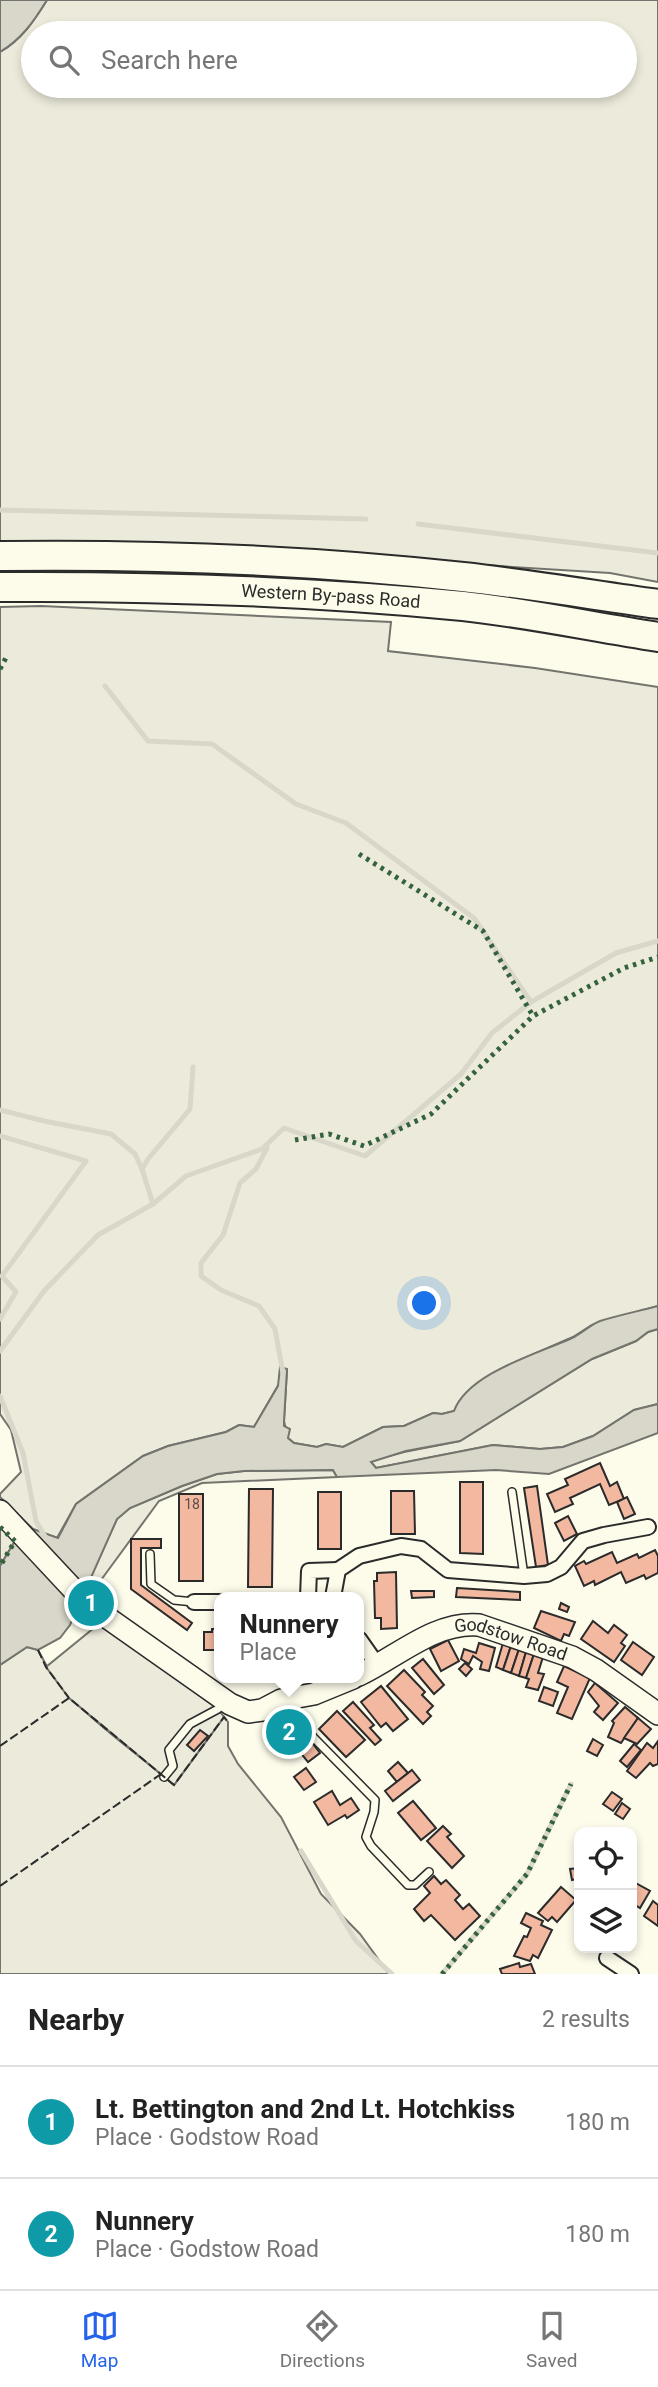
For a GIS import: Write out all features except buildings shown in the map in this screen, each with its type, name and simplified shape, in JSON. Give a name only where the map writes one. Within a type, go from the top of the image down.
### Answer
[{"type":"highway","name":"Western By-pass Road","points":[[0,556],[184,557],[316,565],[463,577],[658,604]]},
{"type":"highway","name":"Western By-pass Road","points":[[0,587],[185,589],[388,601],[466,607],[658,637]]},
{"type":"street","points":[[0,1511],[85,1602],[224,1700],[248,1712],[262,1710],[290,1697],[314,1694],[341,1683]]},
{"type":"street","points":[[308,1592],[309,1571],[338,1570],[359,1556],[401,1546],[421,1549],[448,1570],[524,1576],[547,1574],[561,1567],[583,1541],[648,1527]]},
{"type":"street","points":[[334,1592],[338,1570]]},
{"type":"street","points":[[194,1602],[214,1602]]},
{"type":"street","name":"Godstow Road","points":[[368,1670],[446,1629],[464,1624],[480,1625],[572,1657],[596,1670],[658,1714]]},
{"type":"street","points":[[607,1958],[631,1974]]},
{"type":"lane","points":[[512,1492],[524,1576]]},
{"type":"lane","points":[[149,1553],[151,1584],[174,1600],[194,1602]]},
{"type":"lane","points":[[290,1697],[313,1737],[375,1800],[366,1837],[371,1846],[408,1885],[415,1885],[429,1872]]},
{"type":"lane","points":[[164,1777],[173,1766],[169,1750],[176,1741],[190,1724],[218,1709],[224,1700]]},
{"type":"shaded area","points":[[0,0],[47,0],[33,21],[21,21],[21,35],[0,52]]},
{"type":"shaded area","points":[[47,0],[658,0],[658,582],[610,573],[225,549],[0,547],[0,52],[21,35],[21,98],[637,98],[637,21],[33,21]]},
{"type":"shaded area","points":[[41,606],[391,622],[388,651],[535,668],[658,687],[658,1306],[592,1325],[573,1337],[506,1366],[454,1411],[433,1413],[404,1426],[383,1427],[343,1447],[326,1444],[317,1447],[294,1443],[288,1438],[284,1421],[287,1370],[254,1427],[239,1425],[226,1432],[168,1446],[143,1456],[76,1504],[57,1538],[33,1529],[0,1497],[21,1472],[11,1430],[0,1414],[0,607]]},
{"type":"shaded area","points":[[658,1306],[658,1329],[592,1359],[460,1441],[406,1451],[371,1462],[376,1468],[493,1445],[540,1449],[563,1447],[593,1436],[634,1410],[658,1404],[658,1433],[549,1474],[496,1470],[337,1477],[333,1470],[244,1471],[217,1474],[182,1486],[130,1508],[117,1519],[70,1625],[60,1638],[38,1650],[27,1647],[0,1665],[0,1566],[15,1541],[33,1529],[58,1538],[76,1504],[143,1456],[168,1446],[226,1432],[239,1425],[254,1427],[278,1386],[280,1367],[287,1369],[284,1426],[290,1429],[288,1438],[294,1443],[317,1447],[326,1444],[343,1447],[383,1427],[404,1426],[433,1413],[454,1411],[473,1386],[505,1366],[572,1338],[600,1321]]},
{"type":"shaded area","points":[[658,1329],[658,1404],[634,1410],[593,1436],[563,1447],[540,1449],[493,1445],[376,1468],[370,1461],[460,1441],[592,1359]]},
{"type":"shaded area","points":[[333,1470],[337,1477],[202,1483],[159,1501],[90,1595],[84,1591],[117,1519],[130,1508],[217,1474]]},
{"type":"shaded area","points":[[0,1527],[15,1541],[0,1566]]},
{"type":"shaded area","points":[[100,1623],[218,1709],[224,1717],[174,1785],[69,1698],[46,1667]]},
{"type":"shaded area","points":[[27,1647],[38,1650],[64,1690],[99,1724],[174,1785],[224,1717],[228,1722],[228,1746],[238,1764],[281,1817],[321,1894],[360,1934],[389,1974],[0,1974],[0,1665]]},
{"type":"waterway","points":[[0,510],[366,519]]},
{"type":"waterway","points":[[418,524],[658,553]]},
{"type":"waterway","points":[[0,1351],[44,1291],[98,1235],[153,1204],[186,1176],[262,1149],[284,1128],[365,1156],[461,1074],[492,1033],[531,1002],[474,918],[346,823],[296,804],[212,744],[148,741],[105,686]]},
{"type":"waterway","points":[[531,1002],[616,953],[658,941]]},
{"type":"waterway","points":[[153,1204],[142,1169],[190,1109],[193,1067]]},
{"type":"waterway","points":[[0,1110],[111,1134],[135,1154],[142,1169]]},
{"type":"waterway","points":[[0,1136],[86,1161],[2,1276],[16,1292],[0,1319]]},
{"type":"waterway","points":[[267,1148],[256,1169],[240,1183],[223,1235],[201,1263],[201,1276],[221,1290],[259,1306],[275,1329],[283,1373]]},
{"type":"waterway","points":[[0,1396],[23,1453],[36,1521],[46,1538]]},
{"type":"waterway","points":[[442,1974],[527,1874],[571,1784]]},
{"type":"waterway","points":[[301,1851],[356,1941],[392,1974]]},
{"type":"hedge","points":[[0,669],[8,654]]},
{"type":"hedge","points":[[359,854],[483,931],[533,1016]]},
{"type":"hedge","points":[[295,1140],[329,1134],[364,1146],[431,1114],[533,1016],[624,968],[658,957]]},
{"type":"hedge","points":[[0,1527],[15,1541],[0,1566]]},
{"type":"hedge","points":[[442,1974],[527,1874],[571,1784]]},
{"type":"fence","points":[[38,1650],[46,1667],[69,1698]]},
{"type":"fence","points":[[0,1746],[69,1698],[174,1785],[224,1717],[228,1722]]},
{"type":"fence","points":[[0,1886],[161,1774]]},
{"type":"place","name":"Lt. Bettington and 2nd Lt. Hotchkiss","points":[[91,1603]]},
{"type":"place","name":"Nunnery","points":[[289,1732]]}]
